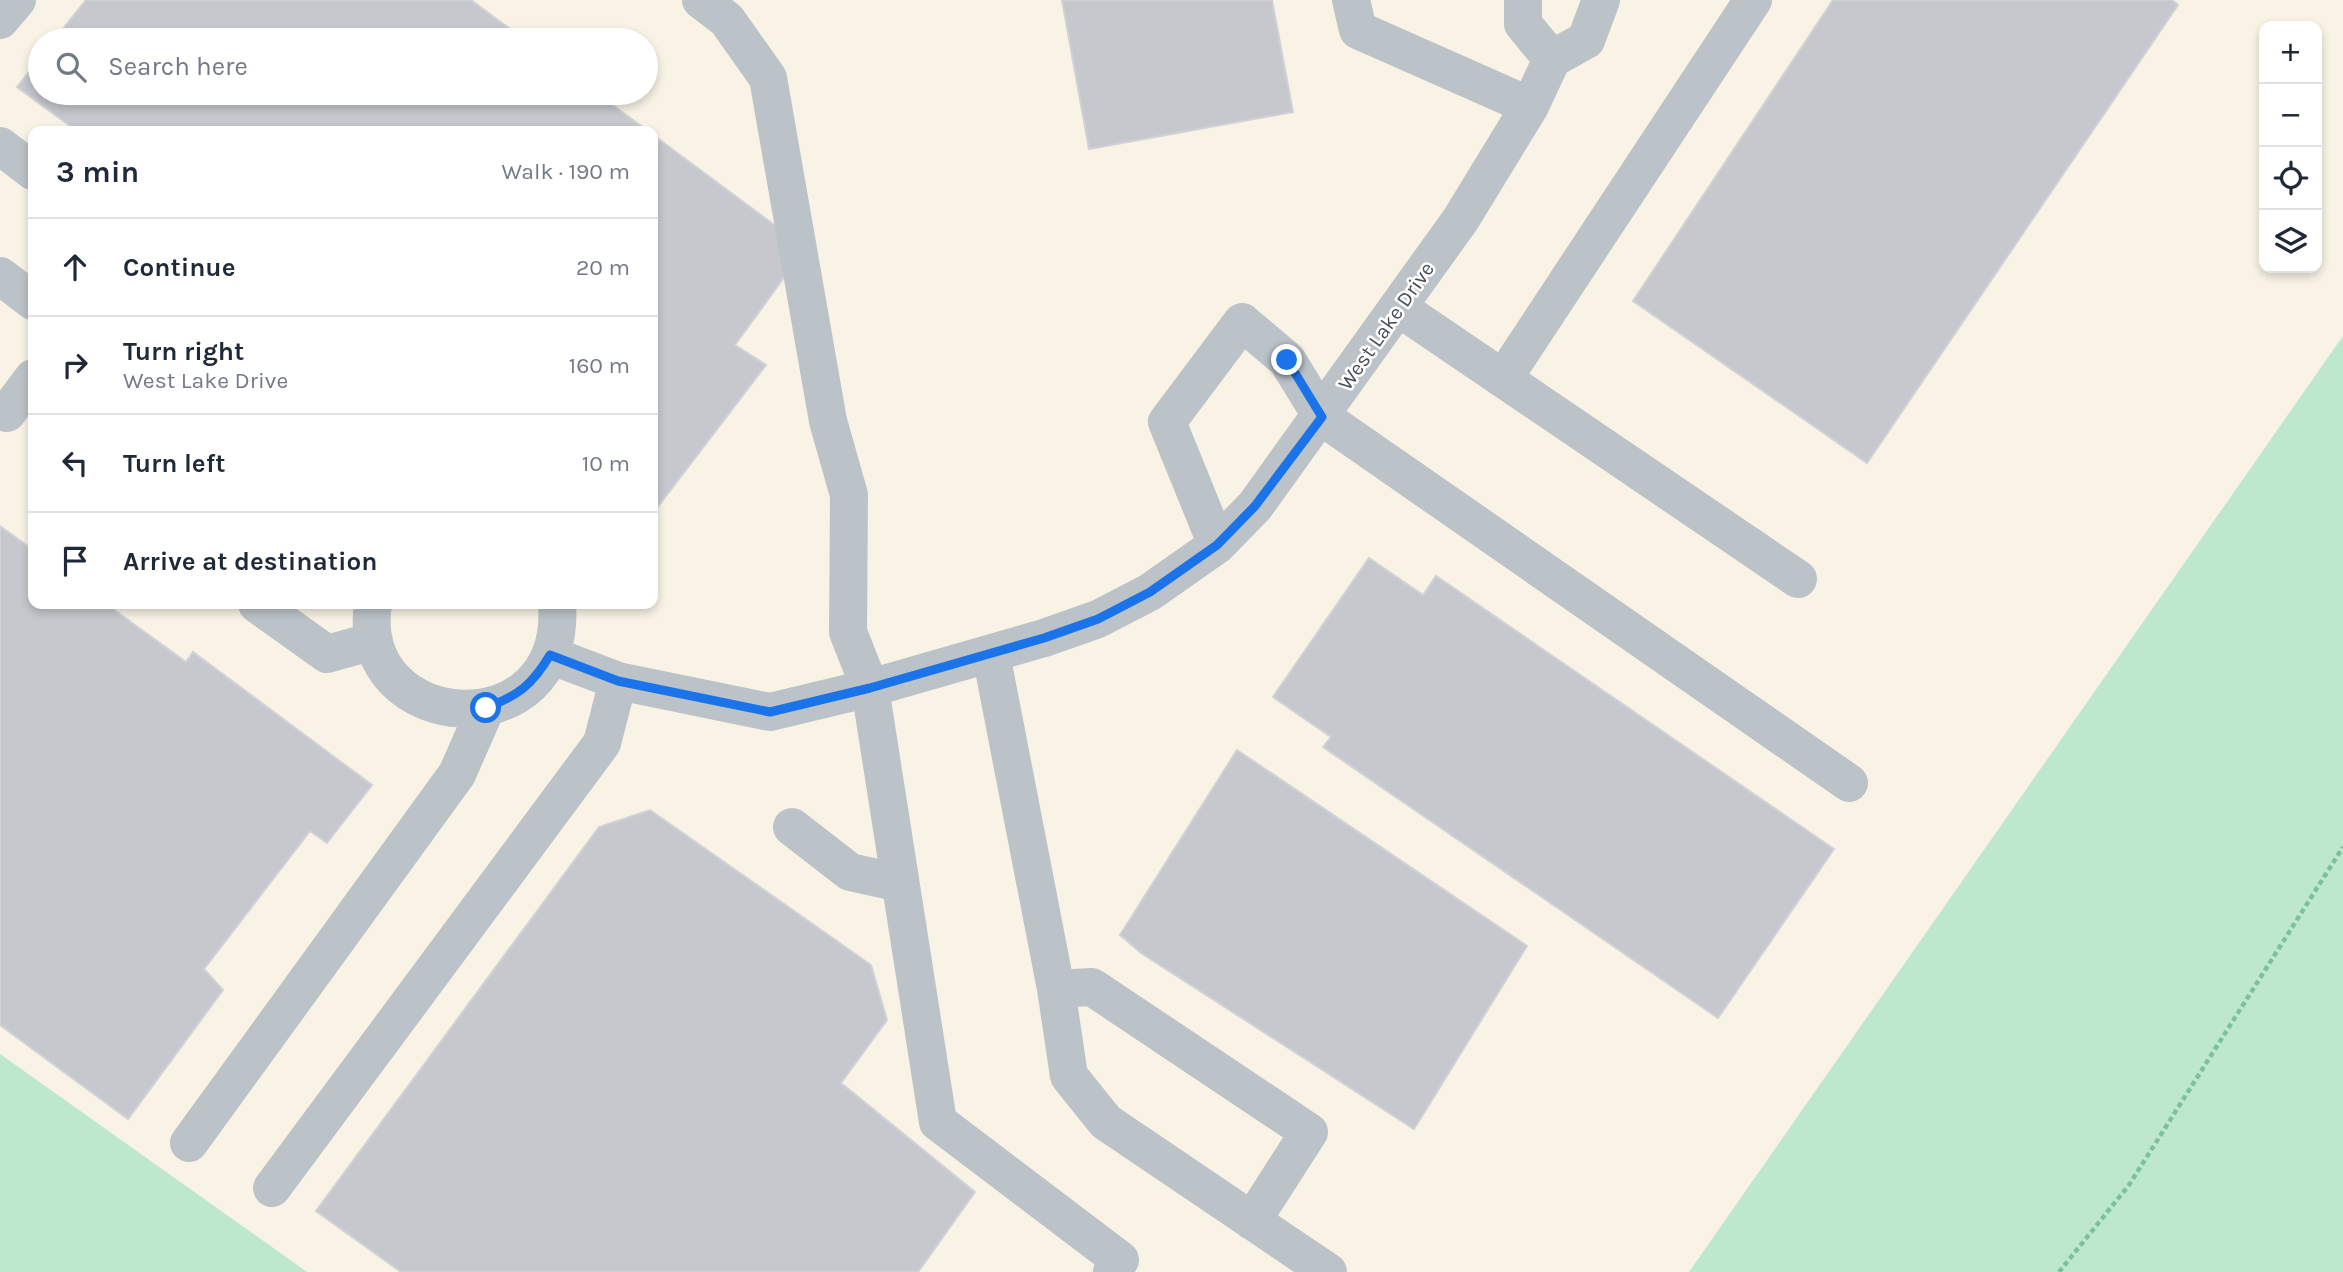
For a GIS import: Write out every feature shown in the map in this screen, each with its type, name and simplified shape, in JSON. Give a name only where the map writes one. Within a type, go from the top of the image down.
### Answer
[{"type":"street","points":[[0,20],[17,0]]},
{"type":"street","points":[[701,0],[727,20],[768,78],[828,421],[849,495],[848,632],[870,688],[938,1122],[1120,1261],[1112,1272]]},
{"type":"street","points":[[1351,0],[1358,30],[1530,106]]},
{"type":"street","points":[[1523,0],[1523,24],[1552,59],[1586,40],[1601,0]]},
{"type":"street","points":[[1503,379],[1753,0]]},
{"type":"street","name":"West Lake Drive","points":[[550,655],[618,681],[770,712],[870,688],[991,654],[1098,619],[1150,592],[1217,545],[1255,506],[1322,417],[1461,219],[1530,106],[1552,59]]},
{"type":"street","points":[[0,146],[28,167]]},
{"type":"street","points":[[0,276],[28,297]]},
{"type":"street","points":[[1399,308],[1798,579]]},
{"type":"street","points":[[1217,545],[1167,422],[1242,322],[1287,360],[1322,417],[1849,783]]},
{"type":"street","points":[[13,418],[28,388]]},
{"type":"street","points":[[264,609],[327,654],[374,641]]},
{"type":"street","points":[[373,609],[374,641],[386,667],[405,689],[430,704],[457,710],[486,708],[512,697],[535,679],[550,655],[558,625],[556,609]]},
{"type":"street","points":[[991,654],[1056,989],[1069,1076],[1106,1122],[1328,1272]]},
{"type":"street","points":[[272,1188],[602,743],[618,681]]},
{"type":"street","points":[[189,1143],[457,774],[486,708]]},
{"type":"street","points":[[792,827],[850,872],[900,883]]},
{"type":"street","points":[[1056,989],[1092,987],[1309,1132],[1252,1220]]},
{"type":"path","points":[[2059,1272],[2129,1185],[2343,847]]},
{"type":"shaded area","points":[[0,0],[2343,0],[2343,336],[1689,1272],[307,1272],[0,1054]]},
{"type":"green space","points":[[2343,336],[2343,1272],[1689,1272]]},
{"type":"green space","points":[[0,1054],[307,1272],[0,1272]]},
{"type":"building","points":[[86,0],[471,0],[509,28],[64,28]]},
{"type":"building","points":[[1062,0],[1272,0],[1293,112],[1089,149]]},
{"type":"building","points":[[1833,0],[2172,0],[2178,5],[1867,463],[1633,301]]},
{"type":"building","points":[[28,73],[28,95],[17,87]]},
{"type":"building","points":[[42,105],[612,105],[641,126],[70,126]]},
{"type":"building","points":[[658,139],[780,229],[790,269],[735,345],[766,365],[658,506]]},
{"type":"building","points":[[0,526],[28,546],[28,609],[113,609],[186,662],[193,652],[372,785],[327,843],[310,831],[204,969],[223,990],[128,1119],[0,1025]]},
{"type":"building","points":[[1369,558],[1423,595],[1436,576],[1834,849],[1718,1018],[1323,747],[1331,737],[1273,697]]},
{"type":"building","points":[[1237,750],[1527,946],[1414,1129],[1141,953],[1120,935]]},
{"type":"building","points":[[650,810],[871,965],[887,1020],[841,1083],[975,1192],[918,1272],[401,1272],[316,1211],[599,827]]},
{"type":"route","points":[[486,708],[512,697],[535,679],[550,655],[618,681],[770,712],[870,688],[1044,638],[1098,619],[1150,592],[1217,545],[1255,506],[1290,462],[1322,417],[1287,360]]}]
